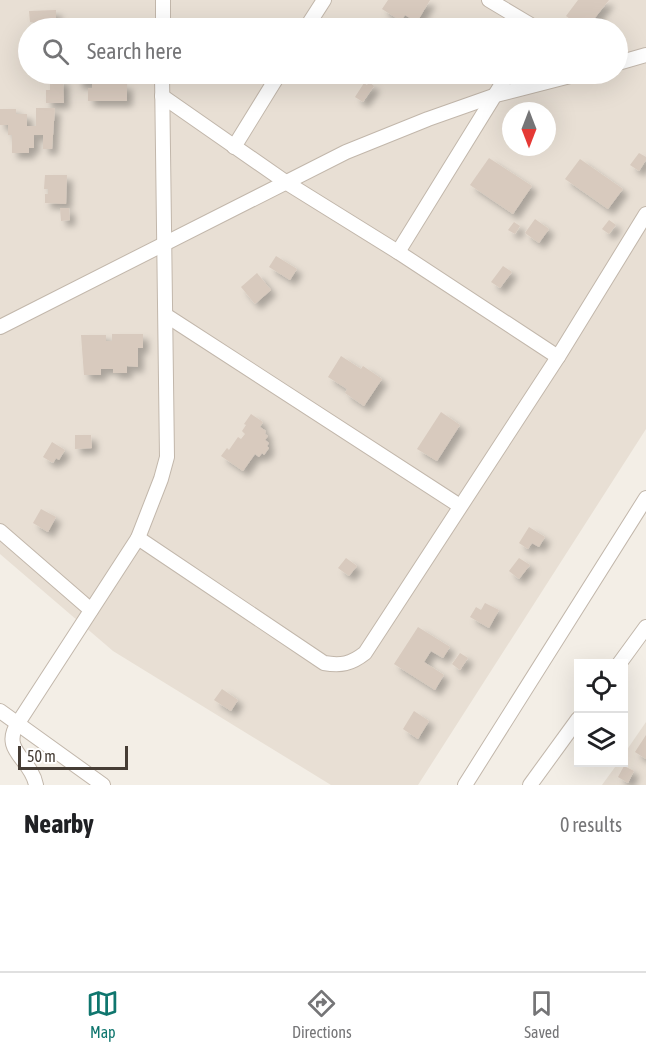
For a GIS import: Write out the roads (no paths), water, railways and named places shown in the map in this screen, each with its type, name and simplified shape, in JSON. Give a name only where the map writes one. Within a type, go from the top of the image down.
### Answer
[{"type":"street","points":[[163,18],[164,0]]},
{"type":"street","points":[[312,18],[324,0]]},
{"type":"street","points":[[489,0],[518,18]]},
{"type":"street","points":[[628,60],[646,55]]},
{"type":"street","points":[[36,785],[33,774],[8,750],[6,745],[9,730],[18,723],[138,538],[167,457],[167,316],[162,84]]},
{"type":"street","points":[[234,147],[273,84]]},
{"type":"street","points":[[398,252],[502,84]]},
{"type":"street","points":[[0,327],[346,152],[496,95],[539,84]]},
{"type":"street","points":[[162,96],[287,183],[398,252],[558,357]]},
{"type":"street","points":[[138,538],[324,663],[337,666],[348,664],[365,653],[558,357],[646,214]]},
{"type":"street","points":[[167,316],[460,506]]},
{"type":"street","points":[[465,785],[646,498]]},
{"type":"street","points":[[0,531],[91,610]]},
{"type":"street","points":[[622,659],[646,627]]},
{"type":"street","points":[[0,711],[103,785]]},
{"type":"street","points":[[530,785],[574,726]]}]
